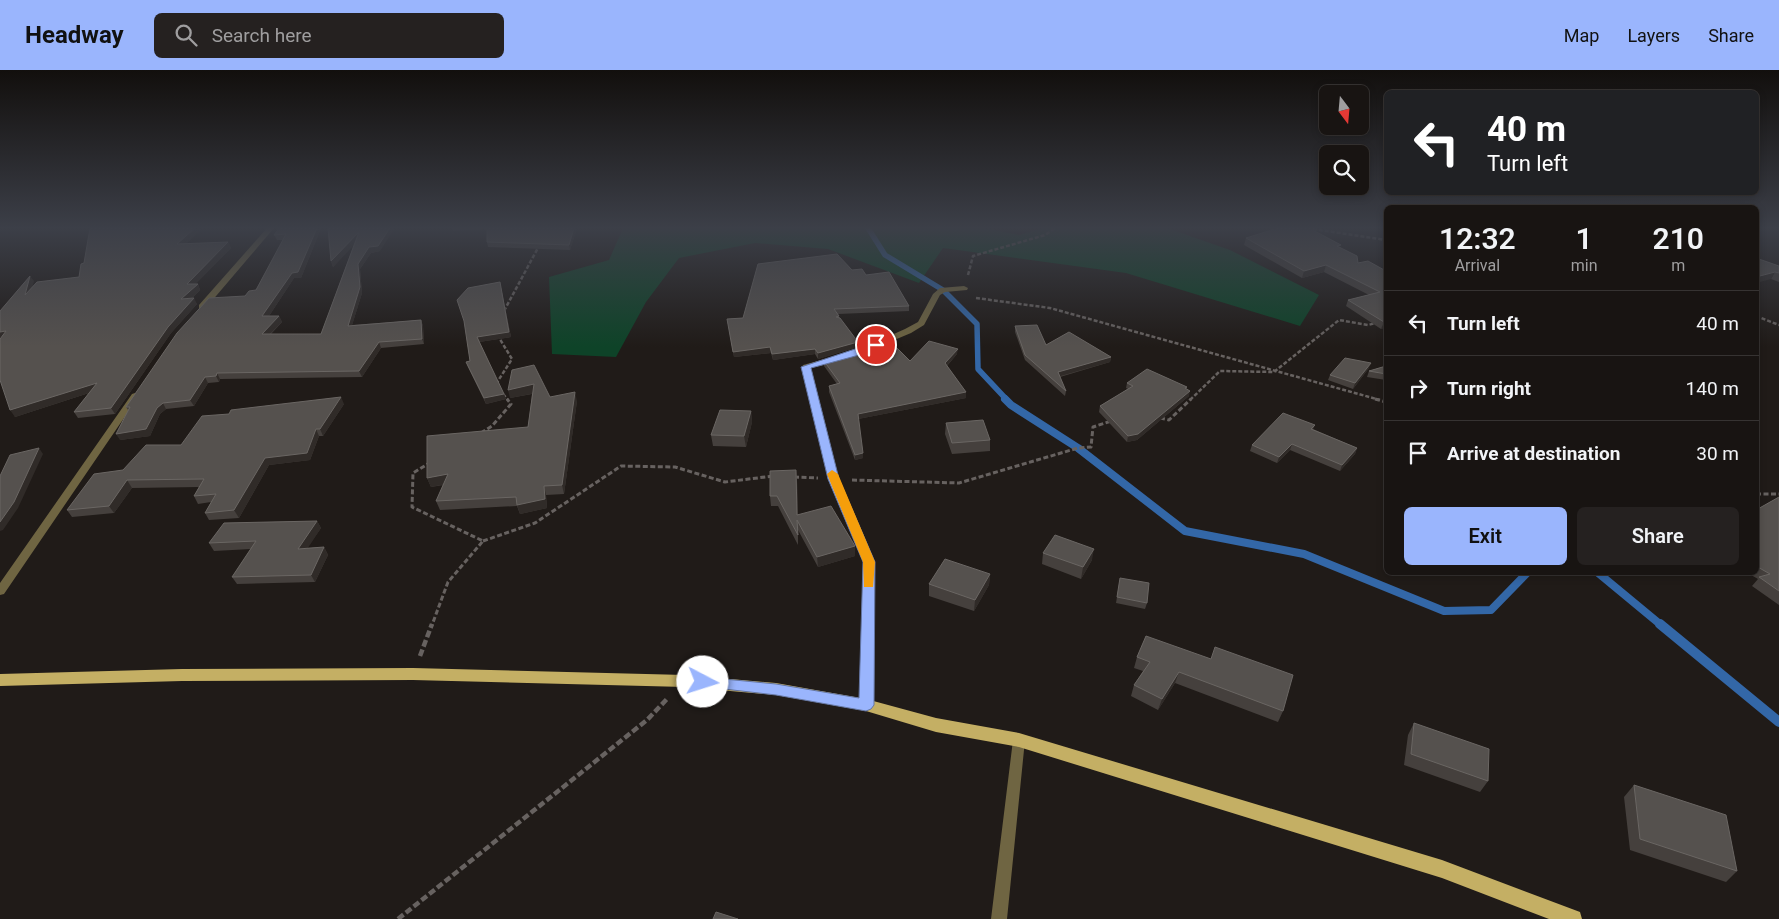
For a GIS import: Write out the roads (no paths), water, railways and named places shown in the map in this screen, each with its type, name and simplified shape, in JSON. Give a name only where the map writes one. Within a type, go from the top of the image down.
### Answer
[{"type":"main road","points":[[0,680],[182,675],[413,674],[685,681],[776,689],[866,705],[936,725],[1019,740],[1442,869],[1573,919]]},
{"type":"street","points":[[195,315],[236,268]]},
{"type":"street","points":[[866,705],[869,562],[834,479],[806,367],[860,352],[908,331],[921,323],[937,294],[944,290],[964,288]]},
{"type":"street","points":[[0,591],[142,386]]},
{"type":"street","points":[[999,919],[1019,740]]},
{"type":"waterway","points":[[906,268],[943,290],[977,324],[978,369],[1007,400]]},
{"type":"waterway","points":[[1005,399],[1011,405],[1078,448],[1185,531],[1304,554],[1444,611],[1491,610],[1525,575]]},
{"type":"waterway","points":[[1601,575],[1661,625]]},
{"type":"waterway","points":[[1660,624],[1779,722]]}]
